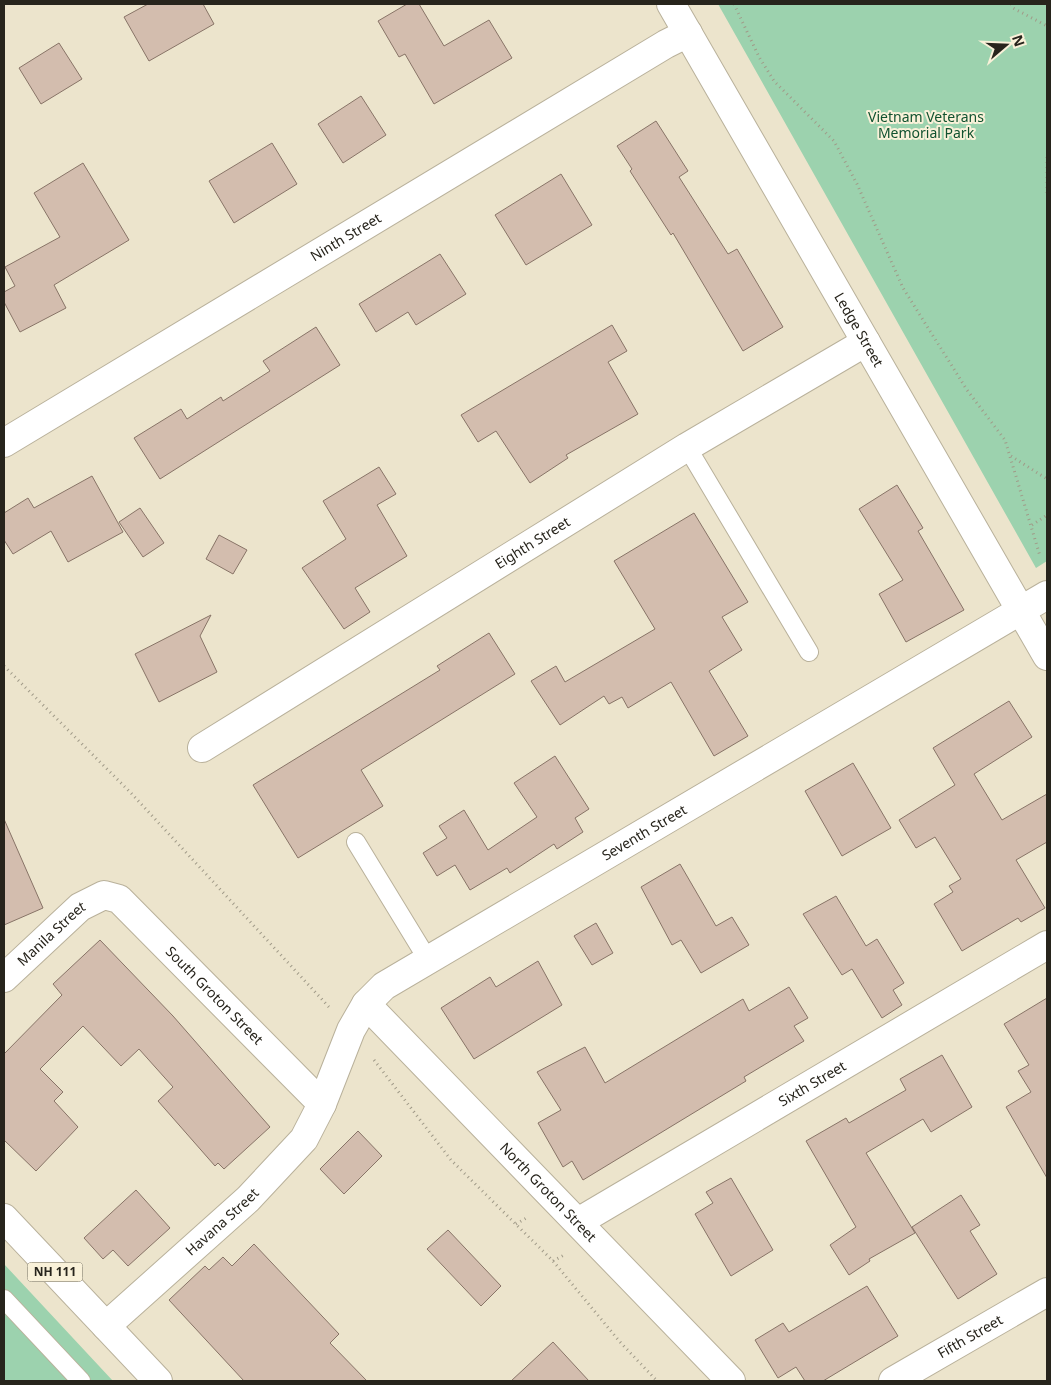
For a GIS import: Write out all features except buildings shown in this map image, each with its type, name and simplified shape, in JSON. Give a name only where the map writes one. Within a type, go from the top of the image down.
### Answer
[{"type":"street","name":"Ledge Street","points":[[671,4],[1047,656]]},
{"type":"street","name":"Ninth Street","points":[[4,443],[658,49],[688,33]]},
{"type":"street","name":"Eighth Street","points":[[202,748],[687,447],[866,342]]},
{"type":"street","name":"Seventh Street","points":[[322,1104],[351,1030],[366,1004],[384,986],[1047,595]]},
{"type":"street","name":"Manila Street","points":[[4,978],[80,907],[104,895]]},
{"type":"street","name":"South Groton Street","points":[[104,895],[119,899],[322,1104]]},
{"type":"street","name":"Sixth Street","points":[[578,1222],[1047,945]]},
{"type":"street","name":"North Groton Street","points":[[366,1004],[731,1381]]},
{"type":"street","name":"Havana Street","points":[[106,1326],[248,1199],[304,1139],[322,1104]]},
{"type":"street","name":"NH 111","points":[[4,1218],[158,1381]]},
{"type":"street","name":"Fifth Street","points":[[893,1381],[1047,1292]]},
{"type":"lane","points":[[687,447],[809,652]]},
{"type":"lane","points":[[356,842],[428,960]]},
{"type":"lane","points":[[4,1299],[81,1381]]},
{"type":"path","points":[[734,4],[759,57],[774,81],[834,141],[857,184],[903,288],[968,390],[1005,440],[1040,556]]},
{"type":"path","points":[[1011,4],[1013,8],[1047,26]]},
{"type":"path","points":[[1047,157],[1047,196]]},
{"type":"path","points":[[1011,456],[1047,479]]},
{"type":"path","points":[[1032,525],[1047,516]]},
{"type":"green space","name":"Vietnam Veterans Memorial Park","points":[[718,4],[1047,4],[1047,561],[1036,568]]},
{"type":"green space","points":[[4,1264],[113,1381],[4,1381]]}]
